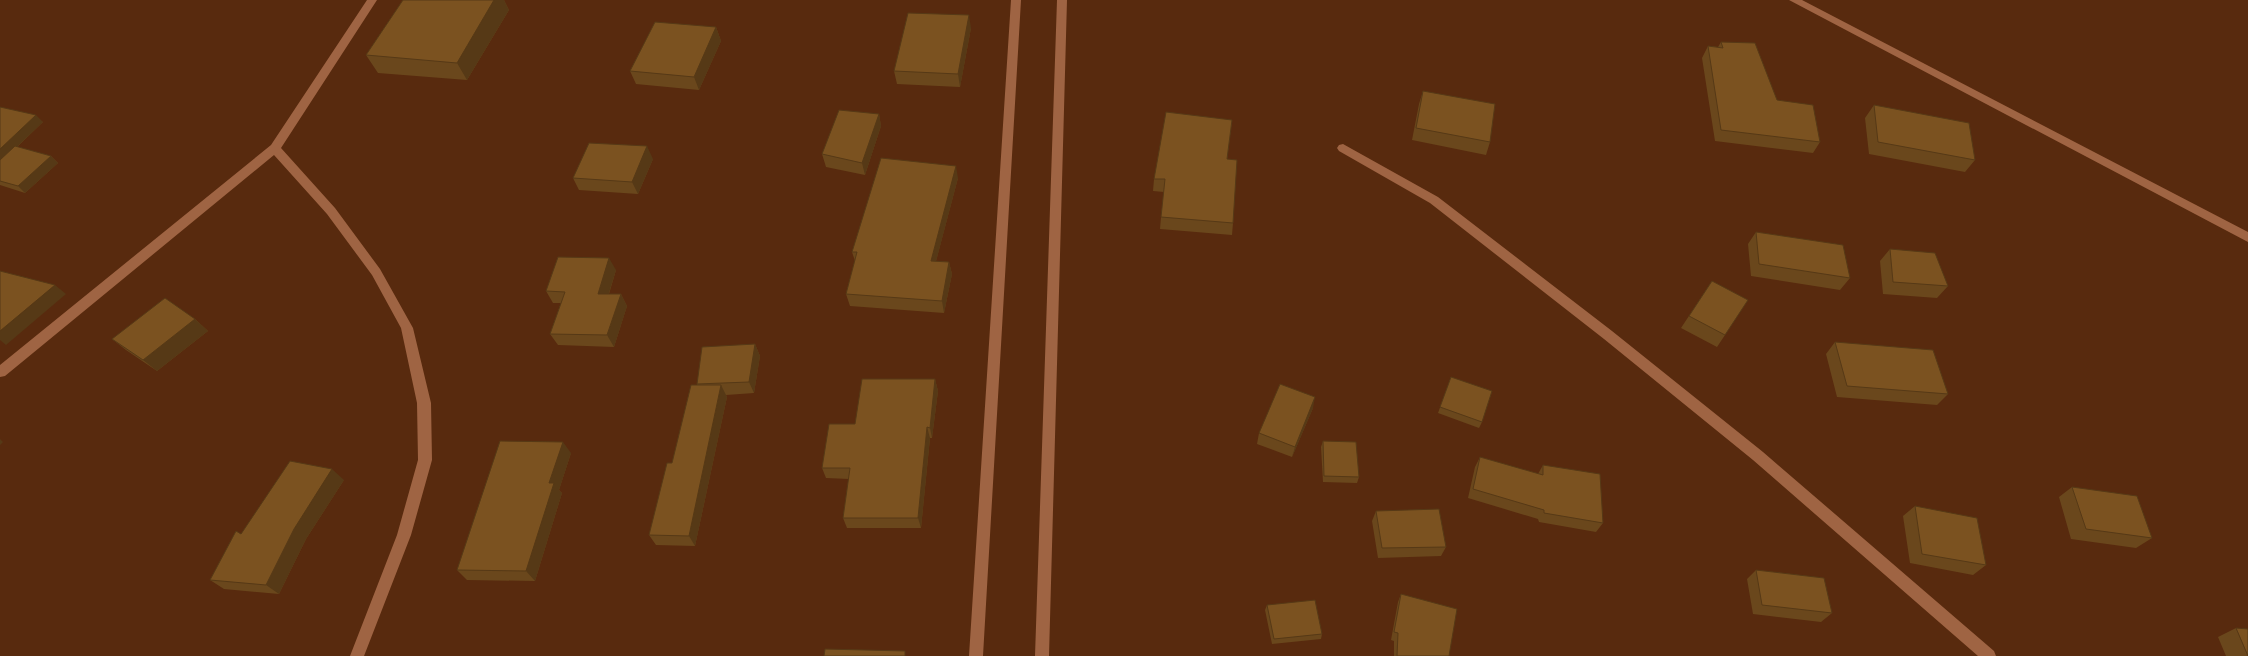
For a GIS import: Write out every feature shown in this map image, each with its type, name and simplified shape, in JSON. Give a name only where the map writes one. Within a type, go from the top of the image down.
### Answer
[{"type":"street","points":[[0,372],[275,148],[372,0]]},
{"type":"street","points":[[976,656],[1016,0]]},
{"type":"street","points":[[1042,656],[1062,0]]},
{"type":"street","points":[[1794,0],[2248,236]]},
{"type":"street","points":[[275,148],[331,211],[376,272],[407,328],[424,403],[425,460],[404,535],[357,656]]},
{"type":"street","points":[[1343,148],[1434,200],[1608,335],[1758,456],[1989,656]]},
{"type":"building","points":[[403,0],[494,0],[457,63],[366,55]]},
{"type":"building","points":[[908,13],[969,15],[958,74],[894,71]]},
{"type":"building","points":[[655,22],[716,27],[694,77],[630,71]]},
{"type":"building","points":[[1721,42],[1755,43],[1777,100],[1813,105],[1820,142],[1721,130],[1708,46],[1723,48]]},
{"type":"building","points":[[1423,91],[1495,104],[1490,142],[1416,128]]},
{"type":"building","points":[[1874,105],[1969,123],[1975,160],[1878,142]]},
{"type":"building","points":[[0,107],[36,115],[0,149]]},
{"type":"building","points":[[839,110],[879,114],[862,163],[822,154]]},
{"type":"building","points":[[1166,112],[1232,120],[1227,159],[1237,160],[1233,223],[1161,217],[1165,179],[1154,179]]},
{"type":"building","points":[[589,143],[647,146],[632,182],[573,178]]},
{"type":"building","points":[[15,146],[51,156],[18,186],[0,181],[0,160]]},
{"type":"building","points":[[881,158],[956,166],[931,261],[949,262],[942,301],[846,294],[857,252],[852,252]]},
{"type":"building","points":[[1756,232],[1843,245],[1850,278],[1759,264]]},
{"type":"building","points":[[1890,249],[1935,253],[1948,286],[1893,282]]},
{"type":"building","points":[[558,257],[609,258],[598,294],[621,294],[607,335],[550,334],[565,292],[546,291]]},
{"type":"building","points":[[0,271],[55,285],[0,331]]},
{"type":"building","points":[[1712,281],[1748,300],[1725,335],[1689,316]]},
{"type":"building","points":[[165,298],[195,319],[143,360],[112,339]]},
{"type":"building","points":[[1835,342],[1933,350],[1948,394],[1847,386]]},
{"type":"building","points":[[755,344],[749,382],[697,384],[702,347]]},
{"type":"building","points":[[1451,377],[1492,391],[1482,422],[1440,407]]},
{"type":"building","points":[[862,379],[935,379],[930,428],[927,427],[918,518],[843,518],[850,468],[822,468],[829,424],[855,424]]},
{"type":"building","points":[[1280,384],[1315,397],[1295,447],[1259,433]]},
{"type":"building","points":[[691,385],[721,385],[689,536],[649,535],[667,463],[672,463]]},
{"type":"building","points":[[500,441],[563,442],[549,483],[554,483],[526,571],[457,570]]},
{"type":"building","points":[[1323,441],[1356,442],[1359,477],[1324,476]]},
{"type":"building","points":[[1480,457],[1543,475],[1543,465],[1600,474],[1603,523],[1544,513],[1544,510],[1473,489]]},
{"type":"building","points":[[290,461],[332,469],[294,529],[266,585],[210,580],[236,531],[241,534]]},
{"type":"building","points":[[2072,487],[2137,496],[2152,538],[2086,529]]},
{"type":"building","points":[[1915,506],[1977,518],[1986,565],[1922,554]]},
{"type":"building","points":[[1439,509],[1446,547],[1382,548],[1376,511]]},
{"type":"building","points":[[1756,570],[1824,578],[1832,613],[1762,605]]},
{"type":"building","points":[[1401,594],[1457,609],[1449,656],[1397,656],[1398,633],[1394,632]]},
{"type":"building","points":[[1315,600],[1322,634],[1274,639],[1267,605]]},
{"type":"building","points":[[2236,628],[2248,629],[2248,656]]},
{"type":"building","points":[[825,649],[905,651],[905,656],[824,656]]}]
